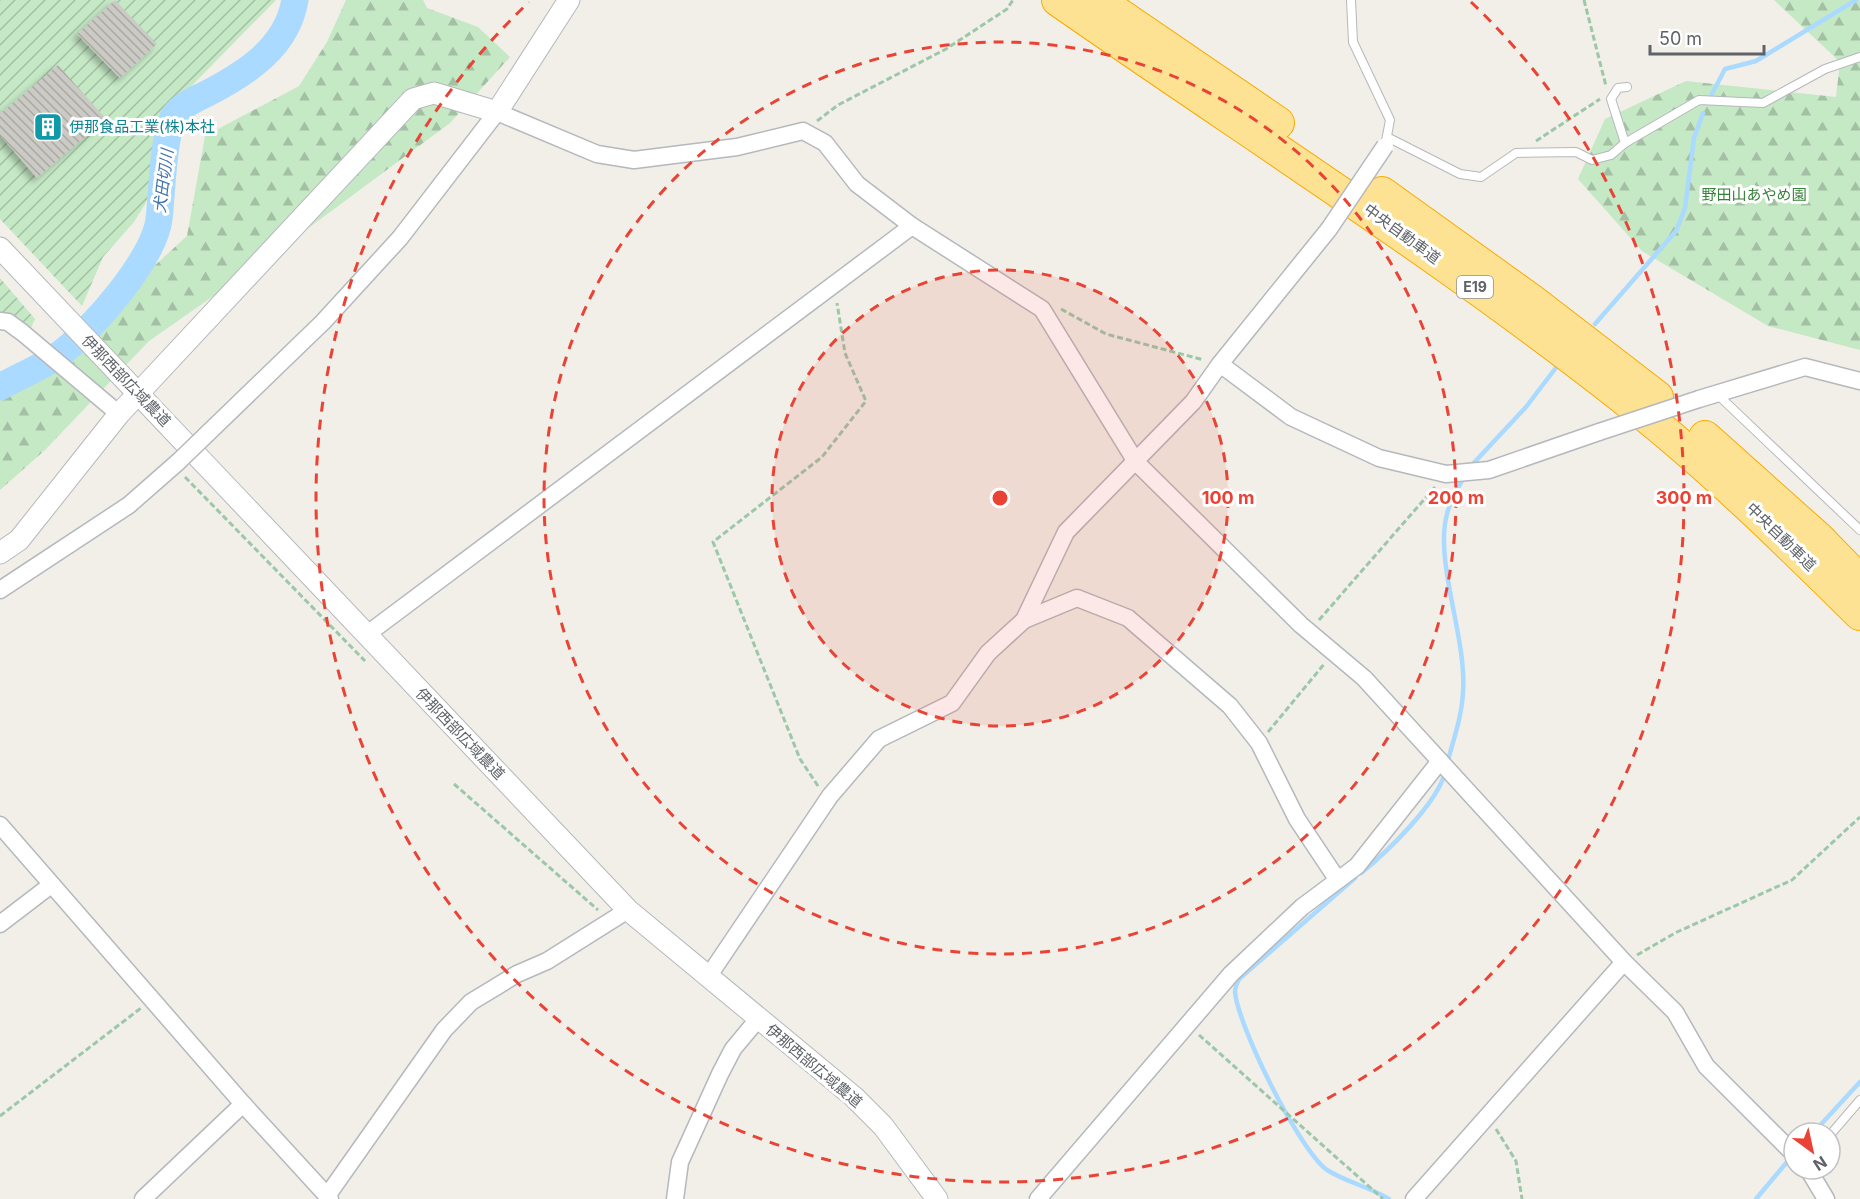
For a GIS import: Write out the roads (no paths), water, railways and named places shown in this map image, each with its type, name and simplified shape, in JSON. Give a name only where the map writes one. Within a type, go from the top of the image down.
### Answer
[{"type":"highway","name":"中央自動車道","points":[[1058,0],[1408,238],[1631,405],[1720,478],[1860,614]]},
{"type":"highway","name":"中央自動車道","points":[[1098,0],[1431,227],[1531,300],[1646,388],[1736,463],[1860,580]]},
{"type":"street","points":[[0,590],[129,505],[176,464],[323,322],[400,238],[497,112],[569,0]]},
{"type":"street","points":[[0,553],[19,540],[138,393],[413,99],[434,93],[497,112],[597,154],[634,160],[736,147],[803,131],[825,143],[857,184],[912,226],[1042,309],[1136,462],[1309,632],[1365,678],[1624,962],[1675,1012],[1706,1066],[1782,1143]]},
{"type":"street","points":[[1024,620],[1066,531],[1193,402],[1220,364],[1329,230],[1386,142]]},
{"type":"street","points":[[366,636],[912,226]]},
{"type":"street","name":"伊那西部広域農道","points":[[0,248],[366,636],[619,916],[708,977],[854,1096],[883,1126],[937,1199]]},
{"type":"street","points":[[0,321],[8,322],[23,333],[78,382],[119,414]]},
{"type":"street","points":[[1220,364],[1291,417],[1379,458],[1446,474],[1489,470],[1716,393],[1805,367],[1860,381]]},
{"type":"street","points":[[708,977],[827,800],[879,739],[952,703],[988,653],[1024,620],[1077,598],[1128,618],[1230,706],[1259,743],[1297,819],[1337,879]]},
{"type":"street","points":[[1038,1199],[1231,974],[1302,907],[1357,866],[1440,761]]},
{"type":"street","points":[[0,825],[243,1104],[329,1197],[444,1030],[471,1002],[517,974],[547,961],[619,916]]},
{"type":"street","points":[[0,924],[51,885]]},
{"type":"street","points":[[1414,1199],[1624,962]]},
{"type":"street","points":[[675,1199],[680,1162],[716,1084],[733,1049],[758,1020]]},
{"type":"street","points":[[143,1199],[243,1104]]},
{"type":"street","points":[[1815,1181],[1826,1199]]},
{"type":"lane","points":[[1351,0],[1353,42],[1390,120],[1386,142],[1460,174],[1481,177],[1516,153],[1576,152],[1592,160],[1611,155],[1624,143],[1699,100],[1763,103],[1825,69],[1860,57]]},
{"type":"lane","points":[[1624,143],[1611,99],[1618,88],[1627,87]]},
{"type":"lane","points":[[1716,393],[1860,530]]},
{"type":"lane","points":[[1842,1121],[1860,1100]]},
{"type":"waterway","name":"犬田切川","points":[[0,387],[60,354],[88,328],[120,292],[146,254],[155,235],[159,219],[167,136],[174,116],[185,105],[223,85],[264,56],[284,31],[291,17],[295,0]]},
{"type":"waterway","points":[[1712,94],[1725,69],[1756,61],[1856,0]]},
{"type":"waterway","points":[[1595,324],[1676,231],[1685,208],[1694,138],[1703,113]]},
{"type":"waterway","points":[[1470,467],[1526,407],[1558,365]]},
{"type":"waterway","points":[[1447,764],[1461,710],[1463,671],[1447,577],[1444,533],[1448,509],[1464,477]]},
{"type":"waterway","points":[[1361,873],[1410,827],[1432,798],[1445,772]]},
{"type":"waterway","points":[[1355,878],[1239,979],[1235,992],[1239,1009],[1258,1058],[1286,1114],[1315,1158],[1334,1174],[1389,1199]]},
{"type":"waterway","points":[[1824,1121],[1860,1082]]},
{"type":"waterway","points":[[1756,1199],[1782,1168]]},
{"type":"place","name":"伊那食品工業(株)本社","points":[[48,127]]},
{"type":"park label","name":"野田山あやめ園","points":[[1754,195]]}]
